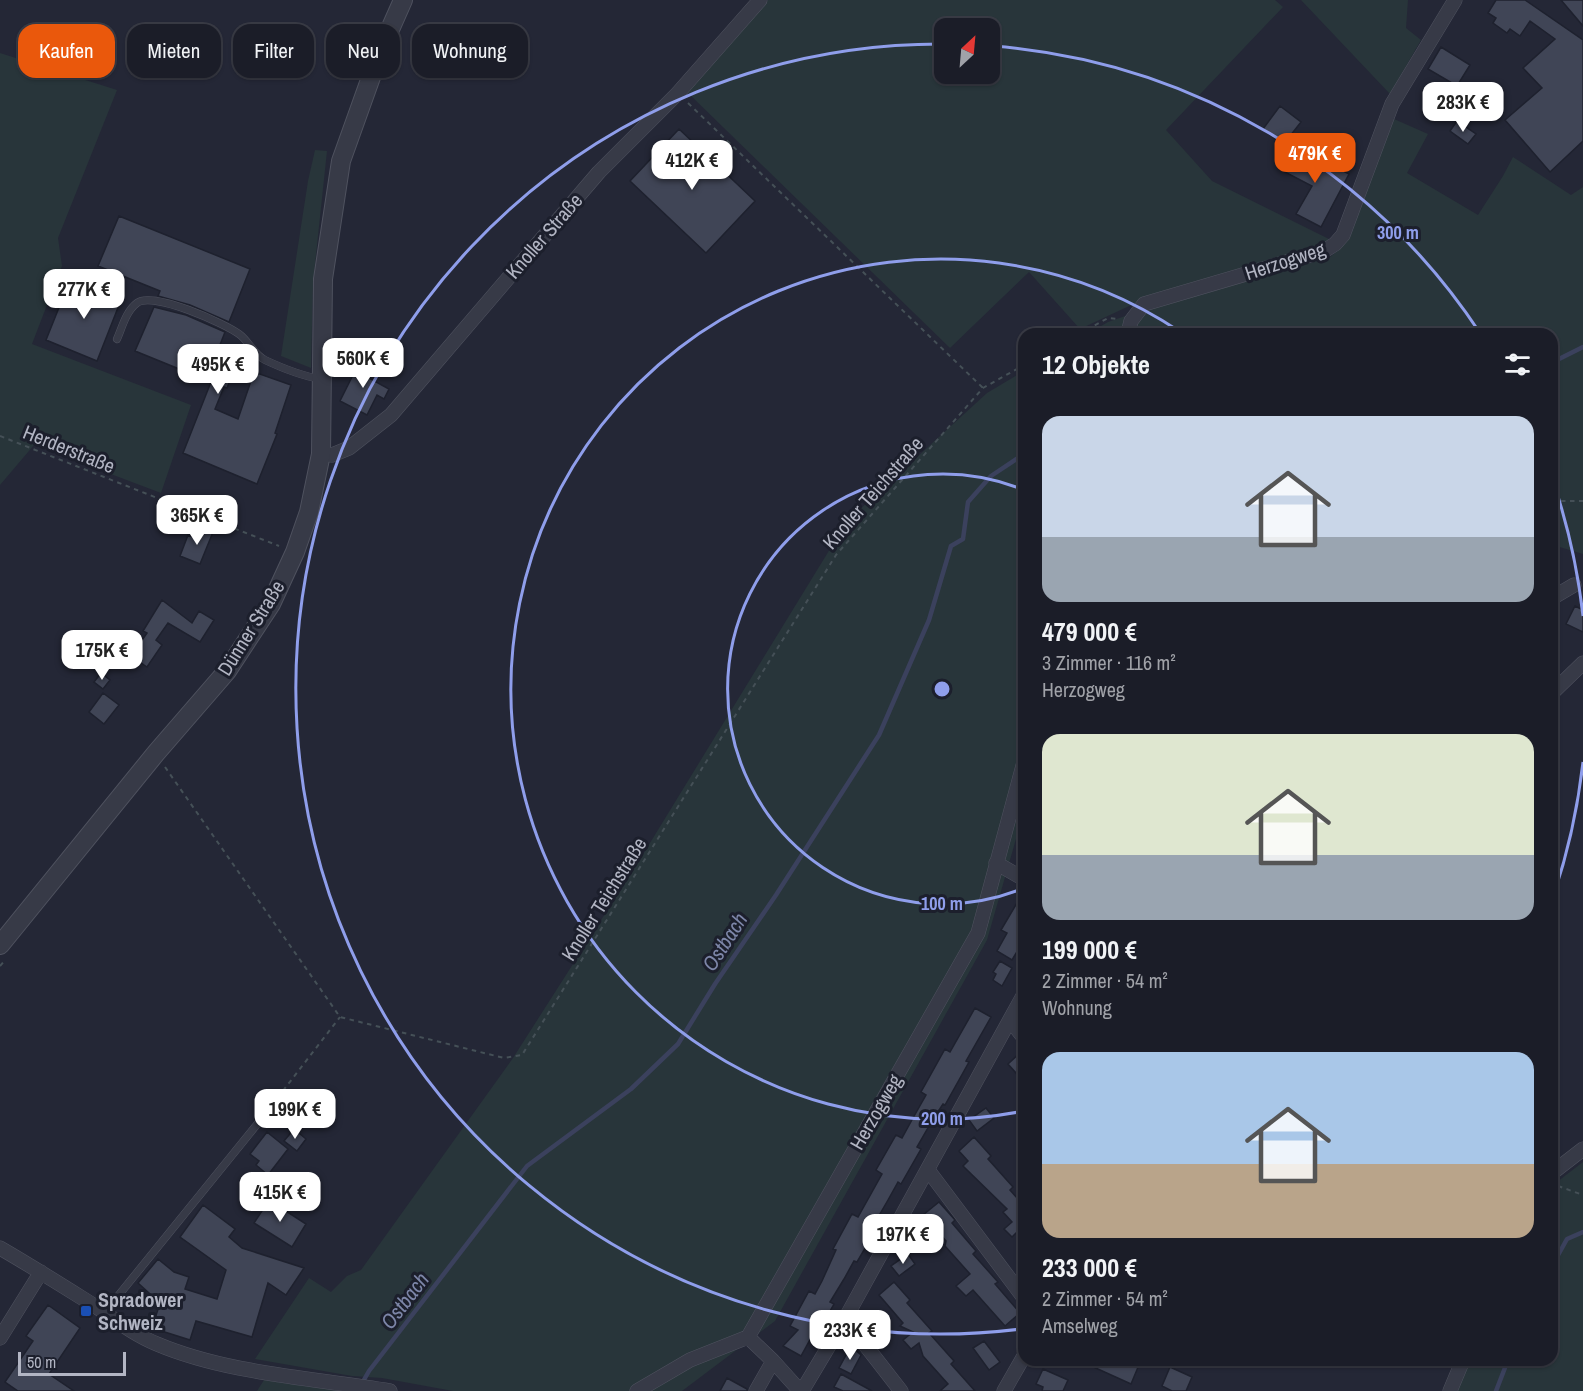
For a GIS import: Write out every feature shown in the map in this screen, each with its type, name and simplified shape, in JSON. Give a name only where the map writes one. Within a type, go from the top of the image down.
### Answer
[{"type":"street","name":"Dünner Straße","points":[[4,951],[156,753],[227,671],[271,604],[295,552],[309,512],[321,454],[323,279],[341,160],[380,52],[403,0]]},
{"type":"street","name":"Knoller Straße","points":[[321,454],[332,455],[349,448],[391,415],[599,172],[678,93],[760,0]]},
{"type":"street","name":"Herzogweg","points":[[1129,328],[1144,304],[1324,251],[1335,244],[1343,235],[1392,104],[1455,0]]},
{"type":"street","points":[[1558,594],[1574,585]]},
{"type":"street","points":[[1558,687],[1583,663]]},
{"type":"street","name":"Herzogweg","points":[[748,1337],[978,933],[1018,784]]},
{"type":"street","points":[[996,863],[1018,876]]},
{"type":"street","points":[[637,1391],[690,1360],[748,1337],[801,1391],[845,1319],[1018,1005]]},
{"type":"street","points":[[1010,1020],[1018,1030]]},
{"type":"street","points":[[1558,1168],[1583,1149]]},
{"type":"street","points":[[928,1170],[1018,1290]]},
{"type":"street","points":[[0,1248],[105,1312],[124,1328],[157,1344],[196,1357],[246,1369],[390,1391]]},
{"type":"street","points":[[0,1338],[41,1272]]},
{"type":"street","points":[[845,1319],[901,1391]]},
{"type":"street","points":[[756,1391],[773,1361]]},
{"type":"street","points":[[1004,1391],[1018,1366]]},
{"type":"street","points":[[1450,1391],[1460,1366]]},
{"type":"lane","points":[[117,339],[127,315],[137,303],[149,299],[169,303],[230,328],[243,336],[251,350],[263,359],[308,377],[321,379]]},
{"type":"lane","points":[[105,1312],[267,1112]]},
{"type":"path","points":[[678,93],[983,388]]},
{"type":"path","points":[[1090,328],[1108,318],[1129,328]]},
{"type":"path","name":"Knoller Teichstraße","points":[[340,1017],[504,1059],[522,1055],[836,555],[983,388],[1018,368]]},
{"type":"path","name":"Herderstraße","points":[[0,436],[295,552]]},
{"type":"path","points":[[1558,501],[1583,501]]},
{"type":"path","points":[[156,753],[340,1017],[267,1112]]},
{"type":"path","points":[[0,966],[4,951]]},
{"type":"path","points":[[1558,1186],[1583,1195]]},
{"type":"shaded area","points":[[768,0],[1275,0],[1283,7],[1166,130],[1212,181],[1333,241],[1142,300],[1082,328],[1079,328],[1029,272],[950,348],[687,92]]},
{"type":"shaded area","points":[[1301,0],[1408,0],[1406,28],[1421,40],[1390,94]]},
{"type":"shaded area","points":[[0,53],[18,59],[18,78],[79,78],[117,90],[58,238],[62,266],[32,344],[191,405],[161,493],[34,445],[0,485]]},
{"type":"shaded area","points":[[1394,119],[1428,134],[1407,173],[1478,215],[1513,157],[1571,195],[1583,187],[1583,554],[1558,546],[1558,328],[1098,328],[1148,308],[1330,257],[1345,244]]},
{"type":"shaded area","points":[[315,150],[327,151],[313,283],[311,368],[281,356],[308,181]]},
{"type":"shaded area","points":[[1018,375],[1018,832],[987,940],[775,1321],[682,1391],[453,1391],[255,1359],[309,1278],[331,1292],[347,1276],[361,1270],[513,1058],[642,856],[830,549],[857,512],[987,393]]},
{"type":"shaded area","points":[[1583,1162],[1583,1391],[1454,1391],[1465,1366],[1558,1366],[1558,1181]]},
{"type":"shaded area","points":[[264,1380],[342,1391],[257,1391]]},
{"type":"building","points":[[1496,0],[1525,0],[1583,40],[1583,141],[1550,172],[1505,120],[1542,88],[1523,68],[1555,39],[1530,21],[1520,36],[1510,29],[1507,33],[1493,23],[1496,18],[1488,13]]},
{"type":"building","points":[[1561,0],[1583,0],[1583,26]]},
{"type":"building","points":[[1441,47],[1470,65],[1457,86],[1428,69]]},
{"type":"building","points":[[1280,106],[1301,122],[1283,145],[1263,129]]},
{"type":"building","points":[[1457,121],[1476,134],[1468,144],[1450,131]]},
{"type":"building","points":[[679,129],[755,201],[706,253],[630,181]]},
{"type":"building","points":[[1294,145],[1349,174],[1321,227],[1296,214],[1312,186],[1281,170]]},
{"type":"building","points":[[119,216],[250,269],[229,322],[190,305],[158,296],[160,291],[98,266]]},
{"type":"building","points":[[70,280],[121,300],[97,361],[46,340]]},
{"type":"building","points":[[154,307],[186,315],[225,332],[218,350],[239,358],[227,388],[224,387],[215,409],[238,419],[254,372],[291,385],[275,433],[277,434],[257,484],[183,453],[211,382],[135,351]]},
{"type":"building","points":[[361,359],[374,365],[367,377],[389,389],[384,399],[377,395],[367,415],[340,401]]},
{"type":"building","points":[[201,527],[213,532],[200,564],[180,556],[188,535],[196,538]]},
{"type":"building","points":[[162,600],[192,623],[199,611],[214,620],[200,642],[168,623],[156,640],[162,645],[147,667],[131,656],[147,633],[143,631]]},
{"type":"building","points":[[1575,606],[1583,610],[1583,632],[1566,624]]},
{"type":"building","points":[[101,673],[110,680],[103,689],[94,682]]},
{"type":"building","points":[[103,693],[119,705],[104,724],[89,712]]},
{"type":"building","points":[[1018,901],[1018,950],[1012,960],[997,951],[1007,933],[1001,930]]},
{"type":"building","points":[[1000,961],[1012,968],[1002,986],[993,980],[996,974],[993,972]]},
{"type":"building","points":[[975,1008],[991,1017],[966,1061],[969,1062],[945,1105],[943,1104],[917,1147],[921,1149],[901,1184],[898,1182],[873,1226],[877,1227],[874,1233],[857,1262],[854,1261],[830,1302],[834,1304],[814,1339],[811,1338],[801,1356],[783,1346],[798,1330],[790,1326],[809,1291],[815,1294],[836,1250],[833,1249],[852,1214],[858,1217],[882,1174],[876,1170],[896,1135],[902,1138],[926,1095],[921,1092],[945,1049],[950,1052]]},
{"type":"building","points":[[1018,1055],[1018,1075],[1008,1064]]},
{"type":"building","points":[[986,1108],[994,1118],[977,1131],[969,1120]]},
{"type":"building","points":[[294,1129],[306,1139],[297,1151],[284,1141]]},
{"type":"building","points":[[267,1132],[288,1149],[268,1175],[256,1165],[259,1161],[250,1154]]},
{"type":"building","points":[[974,1137],[991,1156],[988,1159],[1013,1187],[1010,1190],[1018,1199],[1018,1231],[1012,1237],[1004,1229],[1012,1222],[1003,1212],[1007,1209],[963,1166],[968,1161],[959,1151]]},
{"type":"building","points":[[269,1200],[306,1224],[292,1247],[254,1223]]},
{"type":"building","points":[[939,1202],[955,1220],[952,1223],[976,1251],[973,1254],[998,1282],[995,1284],[1018,1311],[1018,1315],[1005,1326],[973,1290],[966,1296],[956,1286],[970,1274],[945,1246],[946,1241],[923,1215]]},
{"type":"building","points":[[203,1205],[235,1229],[229,1237],[242,1248],[304,1268],[286,1295],[268,1283],[252,1337],[196,1321],[190,1340],[152,1328],[160,1303],[138,1283],[158,1259],[174,1272],[189,1277],[185,1289],[217,1299],[226,1270],[180,1237]]},
{"type":"building","points":[[908,1254],[915,1264],[899,1276],[891,1266]]},
{"type":"building","points":[[894,1282],[910,1300],[907,1303],[932,1331],[929,1333],[954,1361],[951,1364],[975,1391],[940,1391],[948,1384],[923,1356],[919,1343],[911,1349],[903,1340],[913,1332],[900,1326],[903,1323],[879,1295]]},
{"type":"building","points":[[48,1305],[80,1328],[49,1374],[74,1391],[18,1391],[5,1382],[33,1341],[26,1336]]},
{"type":"building","points":[[984,1341],[1000,1362],[989,1370],[973,1348]]},
{"type":"building","points":[[851,1346],[861,1355],[851,1374],[839,1368]]},
{"type":"building","points":[[1091,1366],[1138,1366],[1131,1384]]},
{"type":"building","points":[[1170,1367],[1192,1377],[1186,1391],[1172,1391],[1162,1386]]},
{"type":"building","points":[[1043,1369],[1068,1380],[1063,1391],[1042,1391],[1043,1387],[1036,1384]]},
{"type":"building","points":[[841,1374],[872,1391],[843,1391],[834,1387]]},
{"type":"building","points":[[727,1378],[747,1389],[747,1391],[720,1391]]},
{"type":"waterway","name":"Ostbach","points":[[1558,360],[1583,347]]},
{"type":"waterway","name":"Ostbach","points":[[361,1385],[369,1371],[527,1166],[631,1089],[678,1044],[879,735],[929,620],[951,546],[963,539],[968,502],[991,476],[1018,458]]},
{"type":"waterway","points":[[1558,1255],[1567,1239],[1583,1232]]},
{"type":"waterway","points":[[1496,1391],[1506,1366]]},
{"type":"place","name":"Spradower Schweiz","points":[[86,1311]]}]
